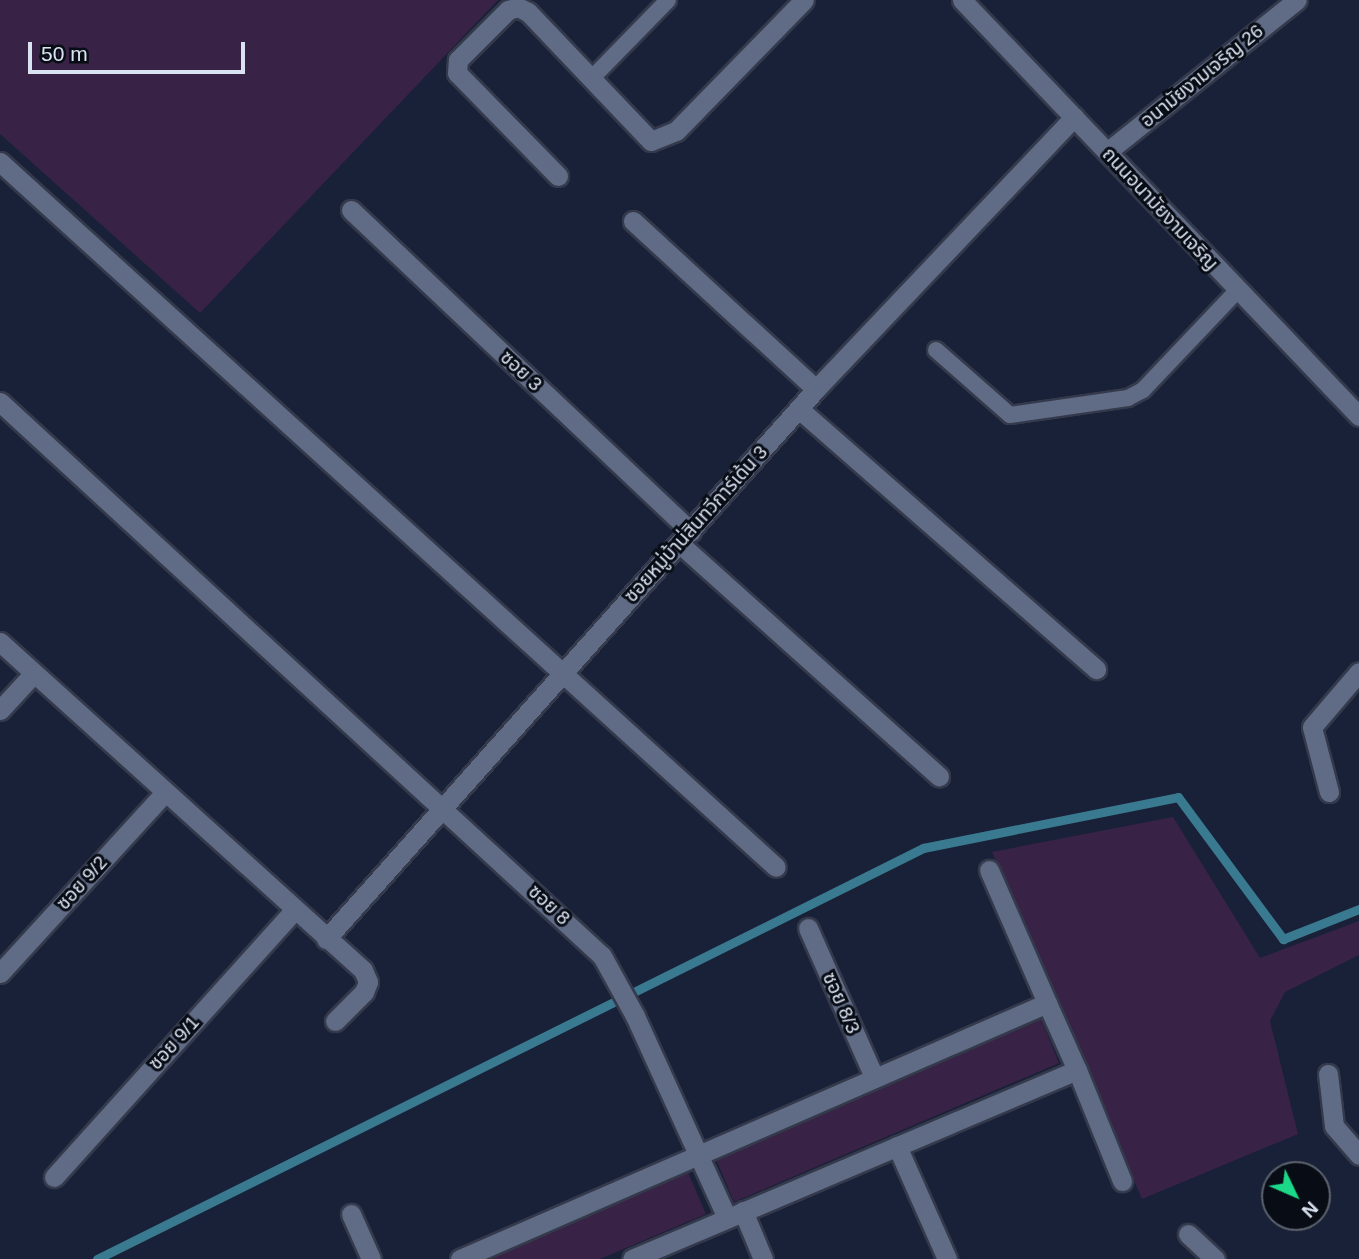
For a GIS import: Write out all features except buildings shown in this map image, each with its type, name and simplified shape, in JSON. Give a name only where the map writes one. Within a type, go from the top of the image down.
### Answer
[{"type":"street","points":[[558,176],[467,87],[457,73],[458,60],[508,10],[517,7],[528,12],[639,132],[651,141],[666,139],[804,0]]},
{"type":"street","name":"ถนนอนามัยงามเจริญ","points":[[962,0],[1359,416]]},
{"type":"street","name":"อนามัยงามเจริญ 26","points":[[1107,152],[1297,0]]},
{"type":"street","name":"ซอยหมู่บ้าน่สินทวีการ์เด้น 3","points":[[326,939],[816,388],[1074,117]]},
{"type":"street","points":[[0,162],[776,867]]},
{"type":"street","name":"ซอย 3","points":[[351,210],[685,537],[939,776]]},
{"type":"street","points":[[633,222],[816,388]]},
{"type":"street","name":"ซอย 8","points":[[0,402],[587,940],[610,968],[699,1154],[763,1259]]},
{"type":"street","points":[[799,409],[1096,669]]},
{"type":"street","points":[[0,642],[363,970],[368,982],[335,1021]]},
{"type":"street","points":[[1329,792],[1312,727],[1359,672]]},
{"type":"street","points":[[0,709],[34,673]]},
{"type":"street","name":"ซอย 9/2","points":[[0,973],[165,792]]},
{"type":"street","points":[[989,870],[1077,1070],[1122,1181]]},
{"type":"street","name":"ซอย 9/1","points":[[54,1177],[294,910]]},
{"type":"street","name":"ซอย 8/3","points":[[808,928],[874,1077]]},
{"type":"street","points":[[460,1259],[1047,1003]]},
{"type":"street","points":[[632,1259],[1077,1070]]},
{"type":"street","points":[[1328,1074],[1334,1126],[1359,1155]]},
{"type":"street","points":[[897,1146],[947,1259]]},
{"type":"street","points":[[351,1214],[371,1259]]},
{"type":"street","points":[[1188,1234],[1215,1259]]},
{"type":"lane","points":[[590,79],[668,0]]},
{"type":"lane","points":[[936,350],[1010,415],[1128,398],[1143,390],[1237,290]]},
{"type":"shaded area","points":[[0,0],[498,0],[200,313],[0,134]]},
{"type":"shaded area","points":[[1173,817],[1260,958],[1359,921],[1359,955],[1285,992],[1270,1021],[1298,1134],[1142,1199],[992,852]]},
{"type":"shaded area","points":[[1041,1019],[1059,1063],[734,1202],[715,1157]]},
{"type":"shaded area","points":[[687,1170],[706,1214],[600,1259],[477,1259]]},
{"type":"waterway","points":[[97,1259],[923,848],[1178,797],[1283,939],[1359,909]]}]
